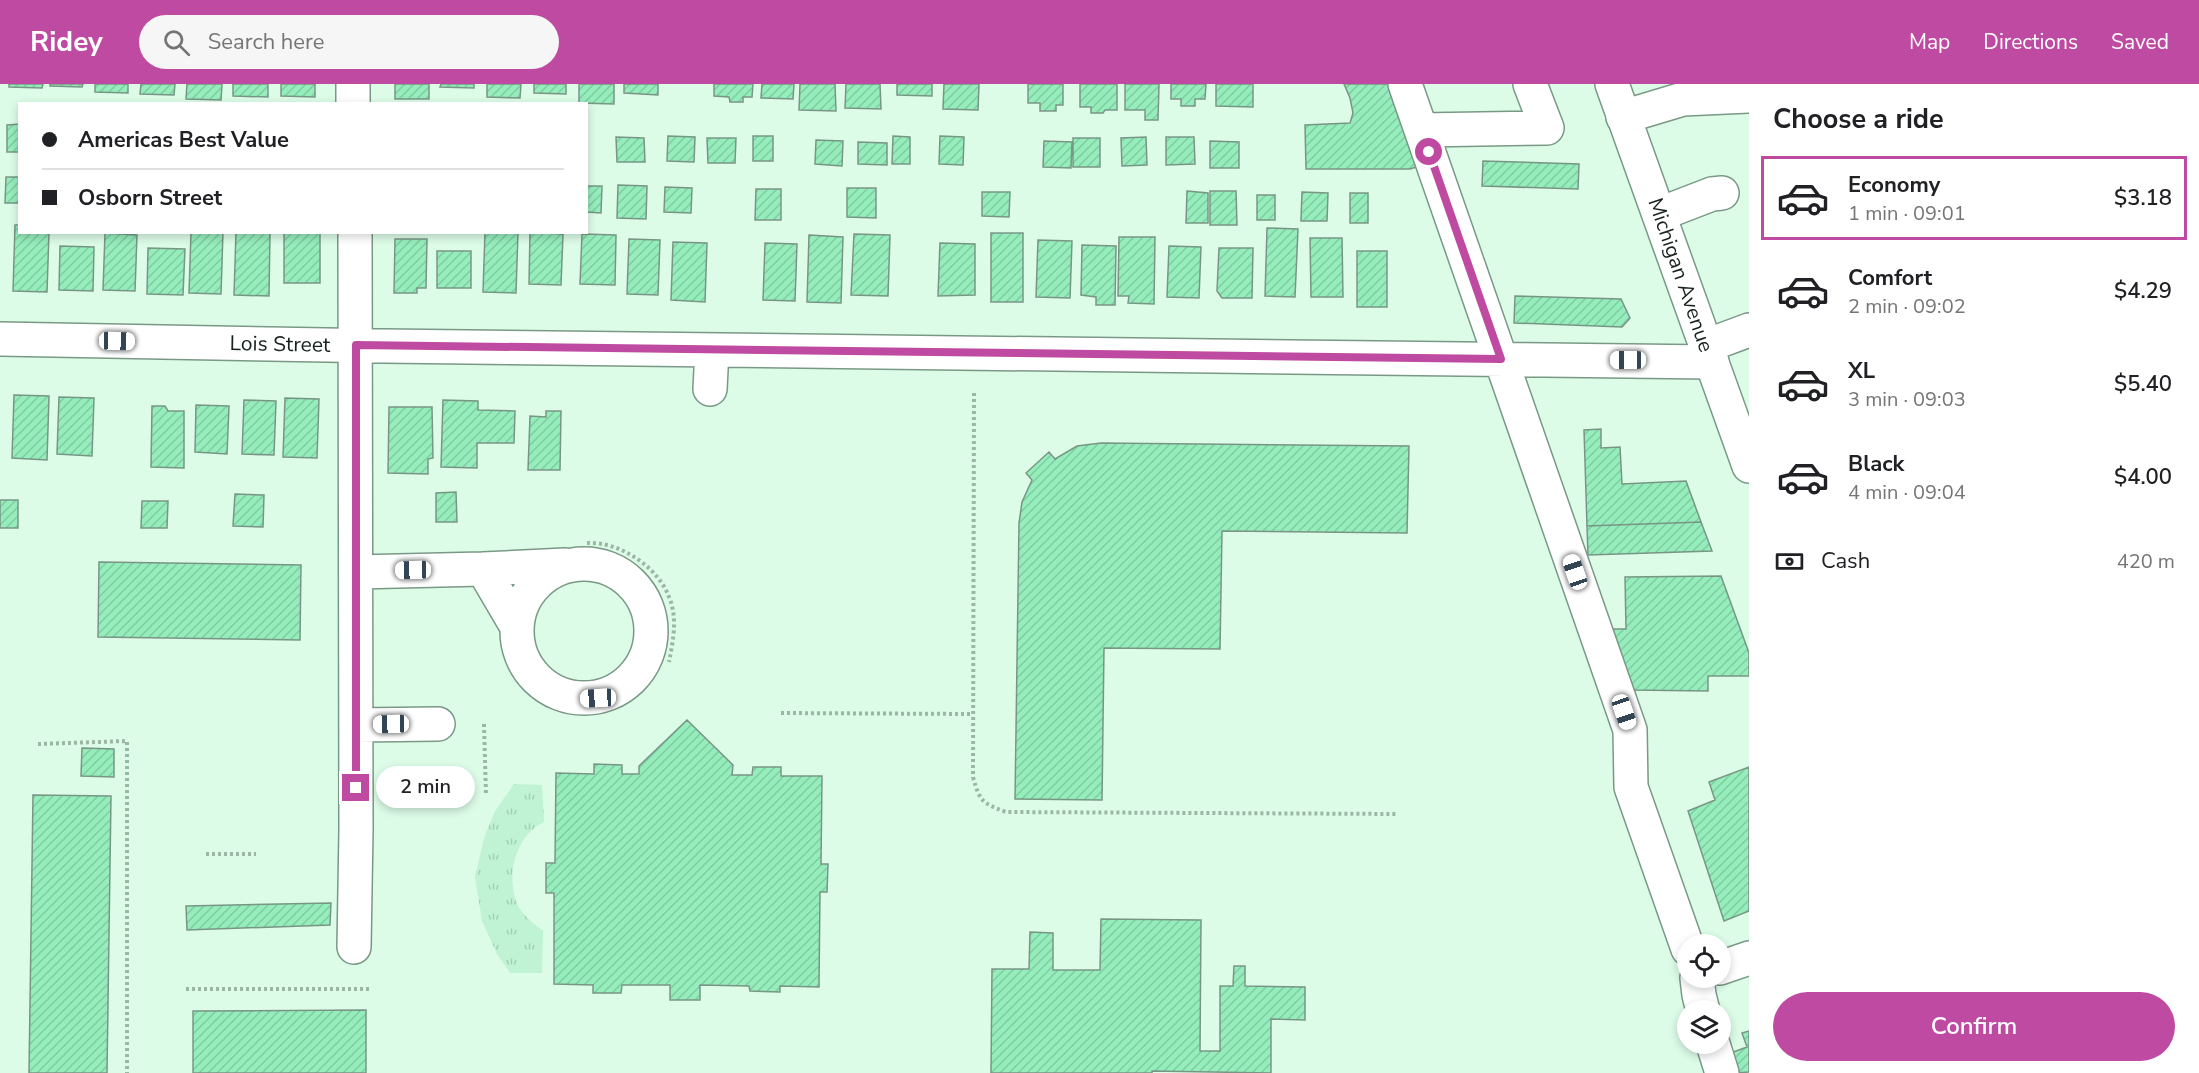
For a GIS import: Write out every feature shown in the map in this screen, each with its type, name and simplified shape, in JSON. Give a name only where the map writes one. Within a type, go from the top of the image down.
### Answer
[{"type":"street","points":[[353,84],[353,102]]},
{"type":"street","points":[[1405,84],[1630,730],[1631,787],[1683,934]]},
{"type":"street","points":[[1421,130],[1547,128],[1530,84]]},
{"type":"street","name":"Michigan Avenue","points":[[1612,84],[1749,466]]},
{"type":"street","points":[[1623,117],[1683,99],[1734,92]]},
{"type":"street","points":[[1660,214],[1712,194],[1722,193]]},
{"type":"street","points":[[354,946],[356,830],[355,234]]},
{"type":"street","points":[[1709,354],[1749,330]]},
{"type":"street","name":"Lois Street","points":[[0,339],[1501,359],[1709,354]]},
{"type":"street","points":[[710,388],[712,350]]},
{"type":"street","points":[[356,572],[581,564],[602,566],[622,576],[638,591],[648,611],[651,633],[647,655],[636,675],[619,689],[598,698],[576,699],[554,692],[536,679],[523,661],[517,640],[518,618],[526,597],[540,579],[559,568],[581,564]]},
{"type":"street","points":[[483,569],[517,627]]},
{"type":"street","points":[[356,725],[438,724]]},
{"type":"street","points":[[1731,964],[1749,958]]},
{"type":"street","points":[[1716,1054],[1722,1073]]},
{"type":"path","points":[[974,393],[973,777],[979,797],[990,806],[1006,812],[1397,814]]},
{"type":"path","points":[[781,713],[973,714]]},
{"type":"path","points":[[484,724],[486,795]]},
{"type":"path","points":[[38,744],[127,741],[126,1073]]},
{"type":"path","points":[[206,854],[256,854]]},
{"type":"path","points":[[186,989],[371,989]]},
{"type":"green space","points":[[514,784],[542,785],[544,822],[525,838],[518,850],[512,875],[516,901],[522,912],[543,931],[542,973],[510,973],[497,954],[482,921],[475,877],[484,838],[495,811]]},
{"type":"building","points":[[9,84],[43,84],[42,88],[9,87]]},
{"type":"building","points":[[50,84],[83,84],[82,87],[50,86]]},
{"type":"building","points":[[95,84],[128,84],[128,93],[95,92]]},
{"type":"building","points":[[141,84],[175,84],[174,95],[140,94]]},
{"type":"building","points":[[187,84],[222,84],[221,100],[186,99]]},
{"type":"building","points":[[233,84],[268,84],[268,97],[233,96]]},
{"type":"building","points":[[281,84],[315,84],[315,97],[281,96]]},
{"type":"building","points":[[395,84],[429,84],[429,99],[395,99]]},
{"type":"building","points":[[441,84],[474,84],[474,88],[440,87]]},
{"type":"building","points":[[487,84],[521,84],[520,98],[487,97]]},
{"type":"building","points":[[534,84],[566,84],[566,94],[534,93]]},
{"type":"building","points":[[579,84],[614,84],[614,104],[579,102]]},
{"type":"building","points":[[624,84],[658,84],[658,95],[624,93]]},
{"type":"building","points":[[714,84],[753,84],[752,97],[743,97],[743,102],[730,102],[729,97],[714,96]]},
{"type":"building","points":[[762,84],[794,84],[793,99],[761,98]]},
{"type":"building","points":[[800,84],[835,84],[836,111],[799,110]]},
{"type":"building","points":[[846,84],[880,84],[881,109],[845,108]]},
{"type":"building","points":[[897,84],[932,84],[932,96],[897,95]]},
{"type":"building","points":[[944,84],[979,84],[978,110],[943,109]]},
{"type":"building","points":[[1028,84],[1063,84],[1063,105],[1056,105],[1056,111],[1040,111],[1040,103],[1028,103]]},
{"type":"building","points":[[1080,84],[1117,84],[1117,110],[1091,113],[1091,107],[1080,107]]},
{"type":"building","points":[[1125,84],[1159,84],[1158,120],[1145,120],[1145,110],[1125,110]]},
{"type":"building","points":[[1171,84],[1206,84],[1205,99],[1195,99],[1195,106],[1181,106],[1181,99],[1171,99]]},
{"type":"building","points":[[1216,84],[1253,84],[1253,107],[1216,106]]},
{"type":"building","points":[[1344,84],[1391,84],[1420,166],[1410,169],[1306,169],[1305,125],[1350,123],[1353,113]]},
{"type":"building","points":[[18,124],[18,152],[7,152],[7,125]]},
{"type":"building","points":[[668,136],[695,137],[694,162],[667,161]]},
{"type":"building","points":[[753,136],[773,136],[773,161],[753,161]]},
{"type":"building","points":[[893,136],[910,137],[910,164],[892,164]]},
{"type":"building","points":[[940,136],[964,137],[963,165],[939,164]]},
{"type":"building","points":[[616,137],[644,138],[645,162],[617,162]]},
{"type":"building","points":[[1146,137],[1147,165],[1122,166],[1121,138]]},
{"type":"building","points":[[1166,137],[1194,137],[1195,164],[1166,165]]},
{"type":"building","points":[[707,138],[736,138],[735,163],[708,163]]},
{"type":"building","points":[[1073,138],[1100,138],[1100,167],[1073,167]]},
{"type":"building","points":[[816,140],[843,141],[842,166],[815,164]]},
{"type":"building","points":[[1044,141],[1072,142],[1071,168],[1043,167]]},
{"type":"building","points":[[1210,141],[1239,142],[1239,168],[1210,168]]},
{"type":"building","points":[[858,142],[887,143],[887,165],[858,164]]},
{"type":"building","points":[[1483,161],[1579,164],[1578,189],[1482,186]]},
{"type":"building","points":[[6,177],[18,177],[18,203],[5,203]]},
{"type":"building","points":[[618,185],[647,186],[646,219],[617,218]]},
{"type":"building","points":[[588,186],[602,186],[601,213],[588,212]]},
{"type":"building","points":[[665,187],[692,188],[691,213],[664,212]]},
{"type":"building","points":[[847,188],[876,188],[876,218],[847,217]]},
{"type":"building","points":[[756,189],[781,189],[781,220],[755,220]]},
{"type":"building","points":[[1187,191],[1208,193],[1208,223],[1186,223]]},
{"type":"building","points":[[1210,191],[1236,191],[1237,225],[1210,225]]},
{"type":"building","points":[[982,192],[1010,192],[1009,217],[982,216]]},
{"type":"building","points":[[1302,192],[1328,193],[1327,221],[1301,221]]},
{"type":"building","points":[[1350,193],[1368,193],[1368,223],[1350,223]]},
{"type":"building","points":[[1257,195],[1275,195],[1275,220],[1257,220]]},
{"type":"building","points":[[15,225],[18,225],[18,234],[49,234],[47,292],[13,291]]},
{"type":"building","points":[[1267,228],[1298,229],[1295,297],[1265,296]]},
{"type":"building","points":[[991,233],[1023,233],[1023,302],[991,302]]},
{"type":"building","points":[[105,234],[137,235],[135,291],[103,290]]},
{"type":"building","points":[[191,234],[223,234],[221,294],[189,293]]},
{"type":"building","points":[[236,234],[270,234],[269,296],[234,295]]},
{"type":"building","points":[[284,234],[320,234],[320,283],[284,283]]},
{"type":"building","points":[[485,234],[518,234],[516,293],[483,292]]},
{"type":"building","points":[[530,234],[563,234],[561,285],[529,284]]},
{"type":"building","points":[[582,234],[616,235],[615,285],[580,284]]},
{"type":"building","points":[[854,234],[890,235],[888,296],[851,295]]},
{"type":"building","points":[[809,235],[843,237],[841,303],[807,302]]},
{"type":"building","points":[[1119,237],[1155,237],[1154,304],[1128,303],[1129,296],[1118,296]]},
{"type":"building","points":[[1310,238],[1342,238],[1343,297],[1311,297]]},
{"type":"building","points":[[395,239],[427,239],[426,288],[417,288],[417,293],[394,293]]},
{"type":"building","points":[[629,239],[660,240],[658,295],[627,294]]},
{"type":"building","points":[[1038,240],[1072,241],[1070,298],[1036,297]]},
{"type":"building","points":[[673,242],[707,243],[705,302],[671,300]]},
{"type":"building","points":[[765,243],[797,244],[795,301],[763,300]]},
{"type":"building","points":[[940,243],[975,244],[975,295],[938,296]]},
{"type":"building","points":[[1082,245],[1116,246],[1115,305],[1096,305],[1096,297],[1081,295]]},
{"type":"building","points":[[60,246],[94,247],[93,291],[59,290]]},
{"type":"building","points":[[1169,246],[1201,247],[1199,298],[1167,297]]},
{"type":"building","points":[[148,248],[185,249],[183,295],[147,294]]},
{"type":"building","points":[[1219,248],[1253,248],[1252,298],[1222,298],[1217,291]]},
{"type":"building","points":[[437,251],[471,251],[471,288],[437,288]]},
{"type":"building","points":[[1357,251],[1387,251],[1387,307],[1357,307]]},
{"type":"building","points":[[1515,296],[1621,299],[1630,318],[1622,327],[1514,323]]},
{"type":"building","points":[[14,395],[49,396],[47,460],[12,458]]},
{"type":"building","points":[[59,397],[94,398],[92,456],[57,454]]},
{"type":"building","points":[[285,398],[319,399],[317,458],[283,457]]},
{"type":"building","points":[[244,400],[276,401],[274,455],[242,454]]},
{"type":"building","points":[[443,400],[478,401],[478,410],[515,411],[514,443],[477,443],[477,468],[441,467]]},
{"type":"building","points":[[196,405],[229,406],[227,454],[195,452]]},
{"type":"building","points":[[152,406],[165,406],[168,411],[184,411],[184,468],[151,467]]},
{"type":"building","points":[[389,407],[432,407],[433,458],[428,459],[428,474],[388,473]]},
{"type":"building","points":[[546,411],[561,411],[560,470],[528,470],[530,416],[546,417]]},
{"type":"building","points":[[1601,429],[1601,448],[1620,447],[1622,484],[1686,481],[1701,522],[1587,526],[1584,430]]},
{"type":"building","points":[[1101,443],[1409,446],[1407,533],[1222,531],[1220,649],[1104,648],[1102,800],[1015,799],[1019,523],[1022,502],[1032,480],[1026,473],[1049,452],[1055,459],[1077,446]]},
{"type":"building","points":[[456,492],[457,522],[436,522],[436,493]]},
{"type":"building","points":[[235,494],[264,495],[263,527],[233,526]]},
{"type":"building","points":[[0,500],[18,500],[18,528],[0,528]]},
{"type":"building","points":[[142,501],[168,501],[167,528],[141,528]]},
{"type":"building","points":[[1701,522],[1712,551],[1588,555],[1587,526]]},
{"type":"building","points":[[99,562],[301,565],[300,640],[98,637]]},
{"type":"building","points":[[1721,576],[1749,653],[1749,676],[1708,676],[1708,691],[1631,690],[1612,629],[1626,629],[1625,577]]},
{"type":"building","points":[[687,720],[733,765],[732,775],[752,775],[753,767],[781,767],[781,776],[822,776],[821,864],[828,864],[827,892],[820,892],[819,987],[780,986],[780,992],[750,991],[749,986],[700,985],[700,1000],[670,1000],[670,985],[622,985],[621,993],[593,993],[593,985],[554,984],[554,893],[546,893],[546,863],[555,863],[556,773],[594,774],[594,764],[622,765],[622,774],[639,774],[639,766]]},
{"type":"building","points":[[82,748],[114,749],[114,777],[81,776]]},
{"type":"building","points":[[1749,767],[1749,911],[1724,921],[1688,811],[1715,800],[1709,782]]},
{"type":"building","points":[[33,795],[111,796],[107,1073],[29,1073]]},
{"type":"building","points":[[331,903],[330,925],[187,930],[186,906]]},
{"type":"building","points":[[1101,919],[1201,920],[1200,1051],[1220,1051],[1220,986],[1233,986],[1234,966],[1245,966],[1245,986],[1305,987],[1305,1020],[1271,1019],[1271,1073],[1152,1071],[1152,1073],[991,1073],[992,969],[1029,969],[1030,932],[1053,933],[1053,970],[1100,970]]},
{"type":"building","points":[[366,1010],[366,1073],[193,1073],[193,1011]]},
{"type":"building","points":[[1749,1031],[1749,1072],[1735,1073],[1728,1054],[1747,1047],[1742,1033]]},
{"type":"route","points":[[356,788],[356,345],[1501,359],[1429,152]]}]
